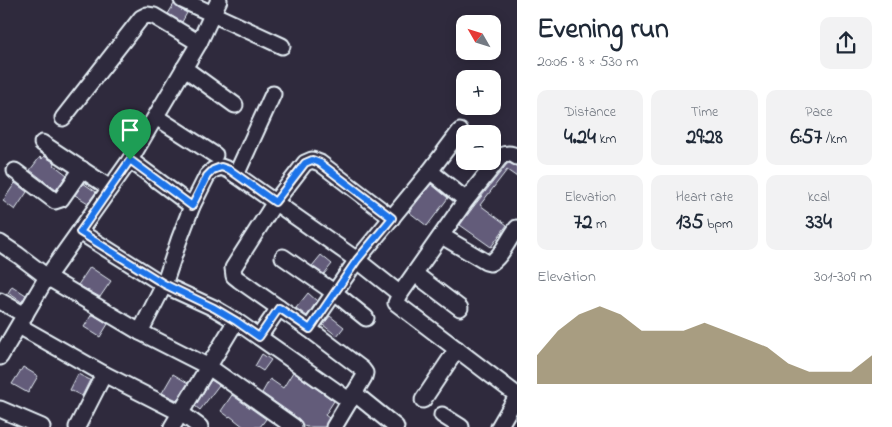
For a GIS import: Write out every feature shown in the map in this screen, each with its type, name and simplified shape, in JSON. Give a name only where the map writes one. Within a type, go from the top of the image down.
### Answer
[{"type":"street","points":[[182,0],[282,46]]},
{"type":"street","points":[[0,358],[47,277],[130,160],[199,43],[219,0]]},
{"type":"street","points":[[63,118],[141,18],[147,15],[154,16],[199,43]]},
{"type":"street","points":[[184,68],[235,104]]},
{"type":"street","points":[[236,175],[272,94]]},
{"type":"street","points":[[156,117],[215,155]]},
{"type":"street","points":[[310,329],[357,260],[456,136]]},
{"type":"street","points":[[42,143],[110,188]]},
{"type":"street","points":[[499,427],[517,396],[396,303],[400,294],[466,200],[500,156],[506,153],[517,157]]},
{"type":"street","points":[[130,160],[192,206]]},
{"type":"street","points":[[334,427],[365,373],[310,329],[234,276],[234,268],[275,202],[305,163],[312,160],[320,163],[392,218]]},
{"type":"street","points":[[140,332],[164,284],[192,206],[207,176],[213,170],[221,167],[230,170],[357,260],[400,294]]},
{"type":"street","points":[[15,171],[55,201],[61,198],[82,169]]},
{"type":"street","points":[[430,171],[466,200]]},
{"type":"street","points":[[442,236],[490,264],[494,262],[517,228]]},
{"type":"street","points":[[80,232],[164,284],[214,308],[236,321],[396,427]]},
{"type":"street","points":[[0,243],[47,277],[140,332],[209,367],[294,427]]},
{"type":"street","points":[[283,257],[335,293],[366,318]]},
{"type":"street","points":[[415,274],[460,308]]},
{"type":"street","points":[[0,301],[22,321],[104,374],[181,413],[200,427]]},
{"type":"street","points":[[259,337],[279,308]]},
{"type":"street","points":[[172,427],[236,321]]},
{"type":"street","points":[[424,400],[457,350]]},
{"type":"street","points":[[84,425],[104,374]]},
{"type":"street","points":[[0,409],[42,427]]},
{"type":"street","points":[[442,415],[461,427]]},
{"type":"building","points":[[174,4],[187,13],[182,22],[168,14]]},
{"type":"building","points":[[44,156],[55,163],[54,165],[67,175],[56,190],[30,170],[40,157],[42,159]]},
{"type":"building","points":[[509,163],[517,166],[517,177],[507,170],[480,205],[507,225],[491,247],[460,225]]},
{"type":"building","points":[[15,183],[27,192],[15,210],[3,201]]},
{"type":"building","points":[[83,183],[96,192],[88,203],[75,195]]},
{"type":"building","points":[[431,184],[448,198],[427,226],[409,212]]},
{"type":"building","points":[[321,255],[332,264],[324,274],[312,266]]},
{"type":"building","points":[[90,267],[111,281],[100,297],[78,285]]},
{"type":"building","points":[[12,286],[26,295],[22,302],[8,293]]},
{"type":"building","points":[[308,293],[317,301],[307,316],[296,308]]},
{"type":"building","points":[[92,314],[108,324],[100,337],[84,327]]},
{"type":"building","points":[[330,316],[344,327],[337,336],[323,325]]},
{"type":"building","points":[[262,354],[271,360],[263,371],[255,366]]},
{"type":"building","points":[[23,367],[38,376],[28,393],[12,384]]},
{"type":"building","points":[[293,372],[334,401],[325,415],[329,418],[325,427],[306,427],[299,419],[262,393],[270,379],[283,388]]},
{"type":"building","points":[[78,374],[90,380],[82,396],[70,390]]},
{"type":"building","points":[[173,374],[188,383],[177,400],[162,393]]},
{"type":"building","points":[[211,380],[219,385],[200,410],[195,406]]},
{"type":"building","points":[[232,395],[266,419],[260,427],[244,427],[221,411]]},
{"type":"route","points":[[130,160],[192,206],[207,176],[213,170],[221,167],[230,170],[275,202],[305,163],[312,160],[320,163],[392,218],[357,260],[310,329],[279,308],[259,337],[214,308],[164,284],[80,232],[130,160]]}]
